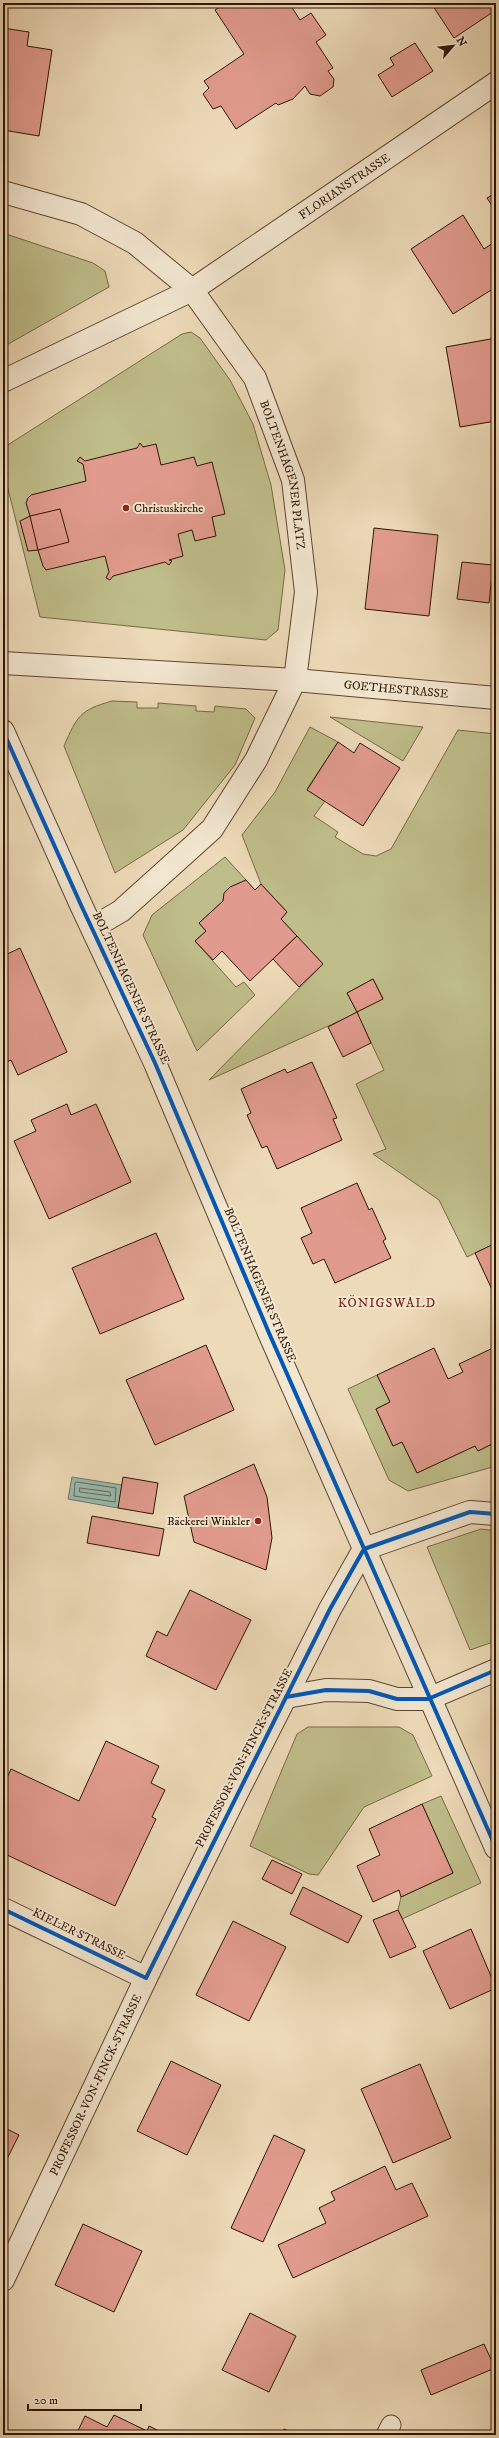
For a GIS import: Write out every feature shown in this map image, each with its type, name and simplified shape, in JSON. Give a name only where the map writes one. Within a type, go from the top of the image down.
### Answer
[{"type":"street","name":"FLORIANSTRASSE","points":[[192,290],[496,83]]},
{"type":"street","name":"BOLTENHAGENER PLATZ","points":[[3,192],[81,214],[135,243],[192,290],[254,378],[293,480],[306,592],[295,680],[256,760],[212,829],[122,911],[92,928]]},
{"type":"street","points":[[3,381],[192,290]]},
{"type":"street","points":[[3,663],[295,680]]},
{"type":"street","name":"GOETHESTRASSE","points":[[295,680],[496,698]]},
{"type":"street","name":"BOLTENHAGENER STRASSE","points":[[3,731],[155,1063],[269,1333],[428,1699],[496,1848]]},
{"type":"street","points":[[364,1549],[470,1512],[496,1514]]},
{"type":"street","name":"PROFESSOR-VON-FINCK-STRASSE","points":[[3,2280],[146,1978],[330,1610],[364,1549]]},
{"type":"street","points":[[286,1697],[326,1690],[369,1691],[397,1699],[428,1699],[496,1670]]},
{"type":"street","name":"KIELER STRASSE","points":[[3,1909],[146,1978]]},
{"type":"shaded area","points":[[3,233],[93,263],[105,271],[109,287],[3,347]]},
{"type":"shaded area","points":[[191,332],[200,338],[230,380],[253,424],[271,485],[285,570],[278,630],[266,640],[40,617],[3,469],[3,448],[182,334]]},
{"type":"shaded area","points":[[112,701],[137,702],[137,708],[158,708],[158,703],[196,706],[196,711],[214,712],[215,706],[246,709],[255,718],[235,765],[183,830],[115,873],[64,746],[76,721],[86,711]]},
{"type":"shaded area","points":[[330,717],[423,727],[403,761]]},
{"type":"shaded area","points":[[310,727],[338,742],[307,789],[325,801],[314,816],[338,832],[335,837],[363,854],[376,856],[391,849],[458,730],[496,734],[496,1243],[467,1257],[439,1200],[373,1154],[386,1149],[356,1084],[384,1070],[357,1013],[209,1080],[323,964],[281,919],[287,912],[261,884],[242,835],[275,792]],"holes":[[[373,979],[383,998],[357,1012],[347,993]]]},
{"type":"shaded area","points":[[225,857],[246,880],[229,889],[224,896],[223,901],[199,923],[206,931],[195,941],[236,987],[244,982],[255,995],[197,1051],[143,935],[152,915]]},
{"type":"shaded area","points":[[377,1375],[390,1402],[376,1409],[393,1446],[402,1442],[417,1473],[475,1446],[478,1451],[496,1442],[496,1466],[408,1491],[389,1480],[348,1389]]},
{"type":"shaded area","points":[[481,1529],[496,1531],[496,1641],[470,1650],[427,1547]]},
{"type":"shaded area","points":[[308,1727],[399,1727],[413,1735],[432,1776],[364,1807],[318,1875],[309,1874],[250,1846],[297,1734]]},
{"type":"shaded area","points":[[441,1796],[481,1883],[402,1919],[398,1910],[401,1897],[453,1873],[422,1804]]},
{"type":"water","points":[[72,1477],[122,1485],[118,1508],[68,1499]]},
{"type":"building","points":[[225,3],[289,3],[300,20],[311,13],[326,35],[316,42],[333,68],[328,71],[334,79],[333,87],[320,96],[310,94],[305,86],[293,99],[278,105],[276,103],[236,129],[221,106],[213,109],[203,94],[209,88],[204,81],[244,54],[215,10]]},
{"type":"building","points":[[431,3],[496,3],[496,10],[454,38]]},
{"type":"building","points":[[3,28],[29,32],[27,46],[52,50],[39,136],[3,130]]},
{"type":"building","points":[[415,43],[433,71],[392,97],[378,75],[394,65],[390,58]]},
{"type":"building","points":[[496,193],[496,212],[487,198]]},
{"type":"building","points":[[463,215],[484,249],[496,241],[496,287],[453,314],[411,249]]},
{"type":"building","points":[[496,338],[496,421],[460,427],[446,347]]},
{"type":"building","name":"Christuskirche","points":[[140,443],[143,447],[156,444],[161,465],[194,457],[197,466],[212,462],[225,514],[212,517],[216,536],[195,541],[192,530],[178,534],[183,556],[169,560],[172,561],[169,565],[165,562],[113,576],[110,580],[106,578],[109,572],[105,556],[46,570],[43,566],[38,550],[28,551],[20,521],[30,516],[26,503],[28,498],[31,495],[86,481],[83,464],[77,461],[80,457],[85,461],[137,448]]},
{"type":"building","points":[[60,509],[69,542],[38,550],[30,516]]},
{"type":"building","points":[[374,528],[438,535],[429,616],[365,609]]},
{"type":"building","points":[[462,562],[493,565],[489,603],[457,599]]},
{"type":"building","points":[[496,597],[496,619],[494,619]]},
{"type":"building","points":[[338,742],[354,753],[360,743],[400,768],[363,826],[307,790]]},
{"type":"building","points":[[495,774],[496,801],[493,801]]},
{"type":"building","points":[[246,880],[255,890],[261,884],[287,912],[281,919],[297,936],[250,981],[222,951],[213,960],[195,941],[206,931],[199,923],[223,901],[224,893],[230,887]]},
{"type":"building","points":[[297,936],[323,964],[299,987],[273,959]]},
{"type":"building","points":[[20,948],[67,1052],[18,1075],[11,1060],[3,1064],[3,956]]},
{"type":"building","points":[[373,979],[383,999],[357,1012],[347,993]]},
{"type":"building","points":[[357,1012],[371,1043],[343,1057],[328,1027]]},
{"type":"building","points":[[312,1062],[337,1118],[333,1119],[342,1140],[277,1169],[267,1146],[262,1148],[247,1115],[251,1113],[241,1089],[285,1069],[287,1073]]},
{"type":"building","points":[[67,1104],[71,1115],[96,1104],[131,1182],[49,1219],[14,1141],[36,1131],[31,1120]]},
{"type":"building","points":[[357,1183],[369,1210],[372,1208],[386,1239],[383,1241],[391,1258],[335,1283],[324,1259],[313,1264],[301,1238],[312,1233],[301,1208]]},
{"type":"building","points":[[156,1233],[184,1299],[100,1334],[72,1268]]},
{"type":"building","points":[[496,1243],[496,1298],[475,1253]]},
{"type":"building","points":[[206,1345],[234,1410],[155,1445],[126,1380]]},
{"type":"building","points":[[495,1347],[496,1442],[478,1451],[475,1446],[417,1473],[402,1442],[393,1446],[376,1409],[390,1402],[377,1375],[434,1348],[448,1379],[463,1372],[459,1364]]},
{"type":"building","points":[[254,1464],[267,1497],[272,1538],[266,1570],[194,1542],[184,1496]]},
{"type":"building","points":[[123,1477],[158,1483],[153,1514],[118,1508]]},
{"type":"building","points":[[92,1516],[164,1529],[159,1556],[87,1543]]},
{"type":"building","points":[[190,1590],[251,1620],[216,1690],[146,1656],[157,1631],[167,1636]]},
{"type":"building","points":[[106,1741],[159,1766],[151,1783],[165,1790],[152,1817],[156,1819],[115,1906],[3,1853],[3,1787],[11,1769],[79,1801]]},
{"type":"building","points":[[422,1804],[453,1873],[401,1897],[399,1890],[373,1902],[357,1866],[380,1855],[369,1829]]},
{"type":"building","points":[[272,1860],[302,1874],[292,1894],[262,1879]]},
{"type":"building","points":[[303,1887],[362,1916],[348,1943],[290,1914]]},
{"type":"building","points":[[398,1910],[416,1947],[390,1958],[373,1920]]},
{"type":"building","points":[[233,1921],[286,1947],[249,2021],[196,1995]]},
{"type":"building","points":[[471,1929],[496,1988],[450,2009],[423,1951]]},
{"type":"building","points":[[171,2061],[221,2085],[187,2155],[137,2131]]},
{"type":"building","points":[[420,2064],[451,2138],[393,2163],[361,2089]]},
{"type":"building","points":[[3,2127],[19,2135],[3,2167]]},
{"type":"building","points":[[274,2135],[305,2150],[263,2242],[231,2228]]},
{"type":"building","points":[[385,2166],[396,2190],[412,2183],[428,2216],[293,2278],[278,2245],[326,2223],[319,2208],[335,2200],[331,2192]]},
{"type":"building","points":[[83,2224],[142,2251],[114,2312],[55,2285]]},
{"type":"building","points":[[250,2313],[296,2336],[269,2392],[222,2370]]},
{"type":"building","points":[[484,2344],[495,2368],[431,2395],[421,2370]]},
{"type":"building","points":[[114,2415],[147,2431],[149,2426],[167,2435],[76,2435],[85,2416],[107,2427]]},
{"type":"building","points":[[3,2428],[18,2435],[3,2435]]},
{"type":"building","points":[[284,2429],[298,2435],[281,2435]]},
{"type":"cycle path","points":[[3,731],[81,905],[155,1063],[269,1333],[496,1848]]},
{"type":"cycle path","points":[[364,1549],[470,1512],[496,1514]]},
{"type":"cycle path","points":[[3,1909],[146,1978],[330,1609],[364,1549]]},
{"type":"cycle path","points":[[286,1697],[326,1690],[369,1691],[397,1699],[428,1699],[496,1670]]},
{"type":"place","name":"Christuskirche","points":[[126,508]]},
{"type":"place","name":"Bäckerei Winkler","points":[[258,1521]]},
{"type":"district","name":"KÖNIGSWALD","points":[[387,1303]]}]
